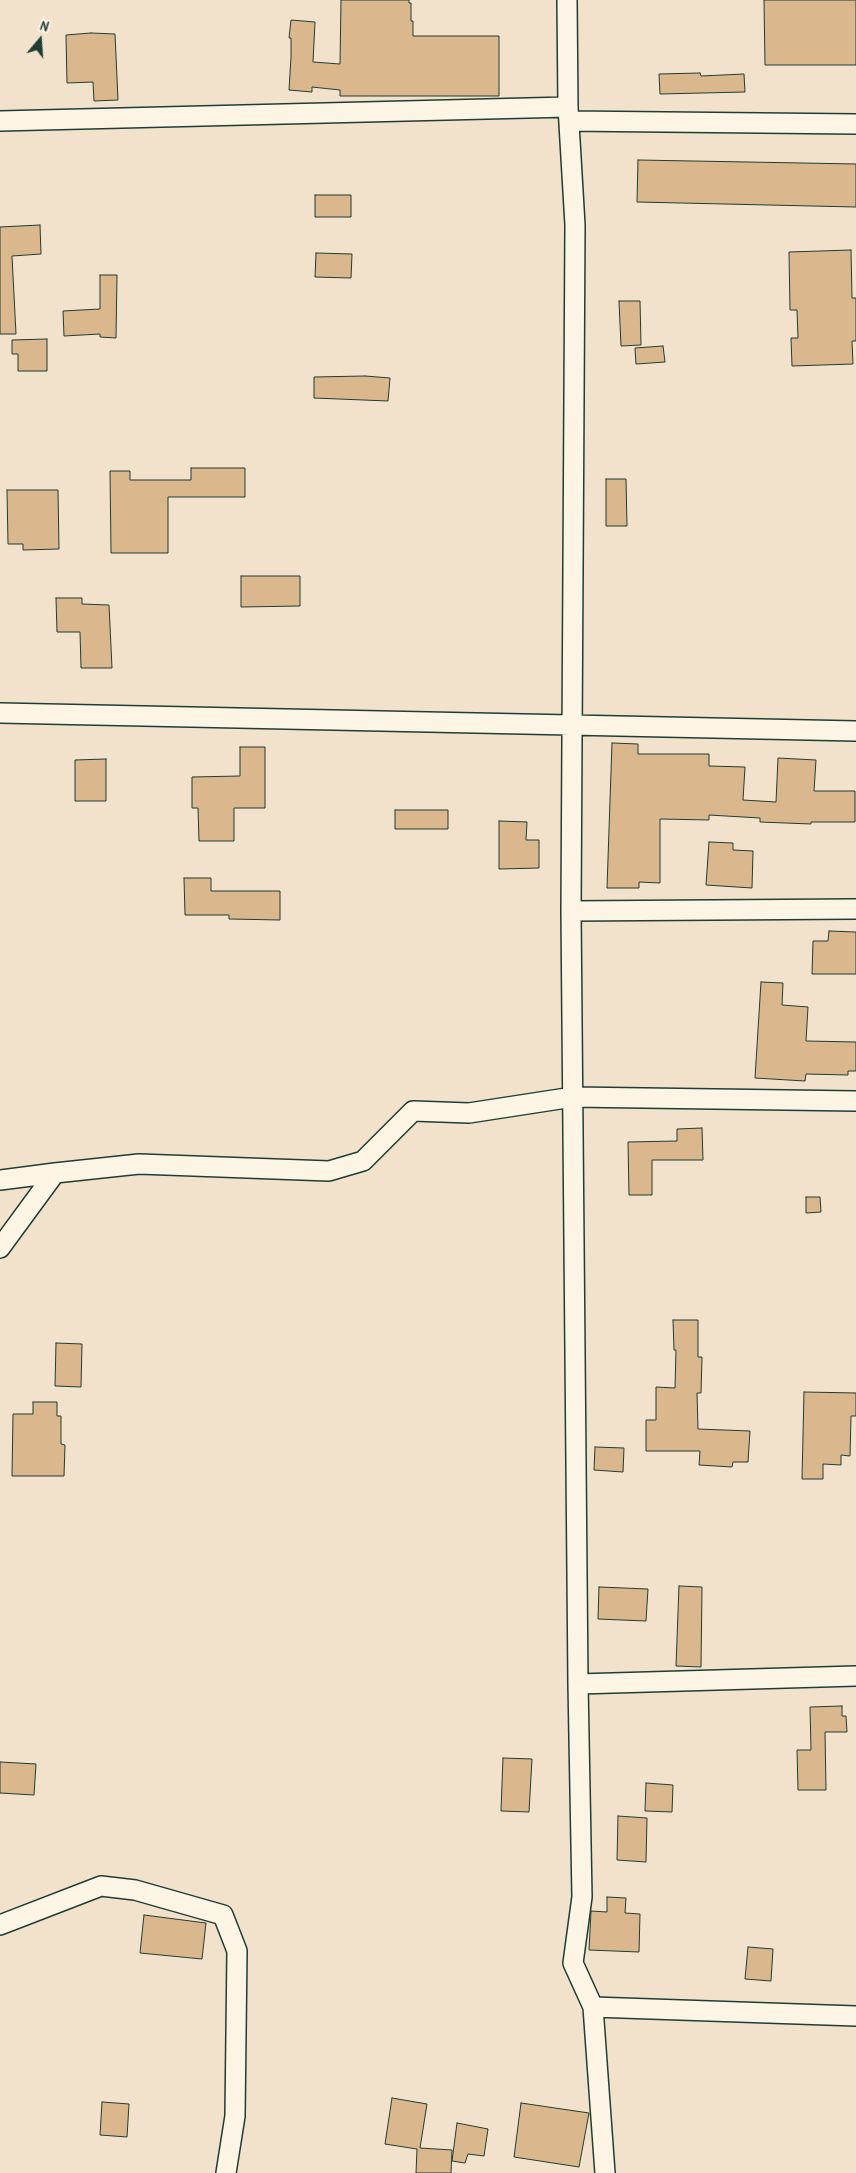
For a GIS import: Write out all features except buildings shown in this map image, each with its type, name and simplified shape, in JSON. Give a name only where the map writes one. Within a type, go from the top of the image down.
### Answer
[{"type":"street","points":[[567,0],[569,114],[575,225],[571,911],[578,1684],[582,1897],[573,1963],[593,2007],[606,2173]]},
{"type":"street","points":[[0,121],[569,114],[856,124]]},
{"type":"street","points":[[0,713],[856,731]]},
{"type":"street","points":[[571,911],[856,908]]},
{"type":"street","points":[[0,1180],[139,1164],[329,1171],[363,1161],[413,1111],[469,1114],[572,1097],[856,1101]]},
{"type":"street","points":[[0,1248],[55,1173]]},
{"type":"street","points":[[578,1684],[856,1676]]},
{"type":"street","points":[[0,1925],[101,1886],[135,1890],[223,1915],[237,1951],[234,2116],[226,2173]]},
{"type":"street","points":[[593,2007],[856,2016]]}]
